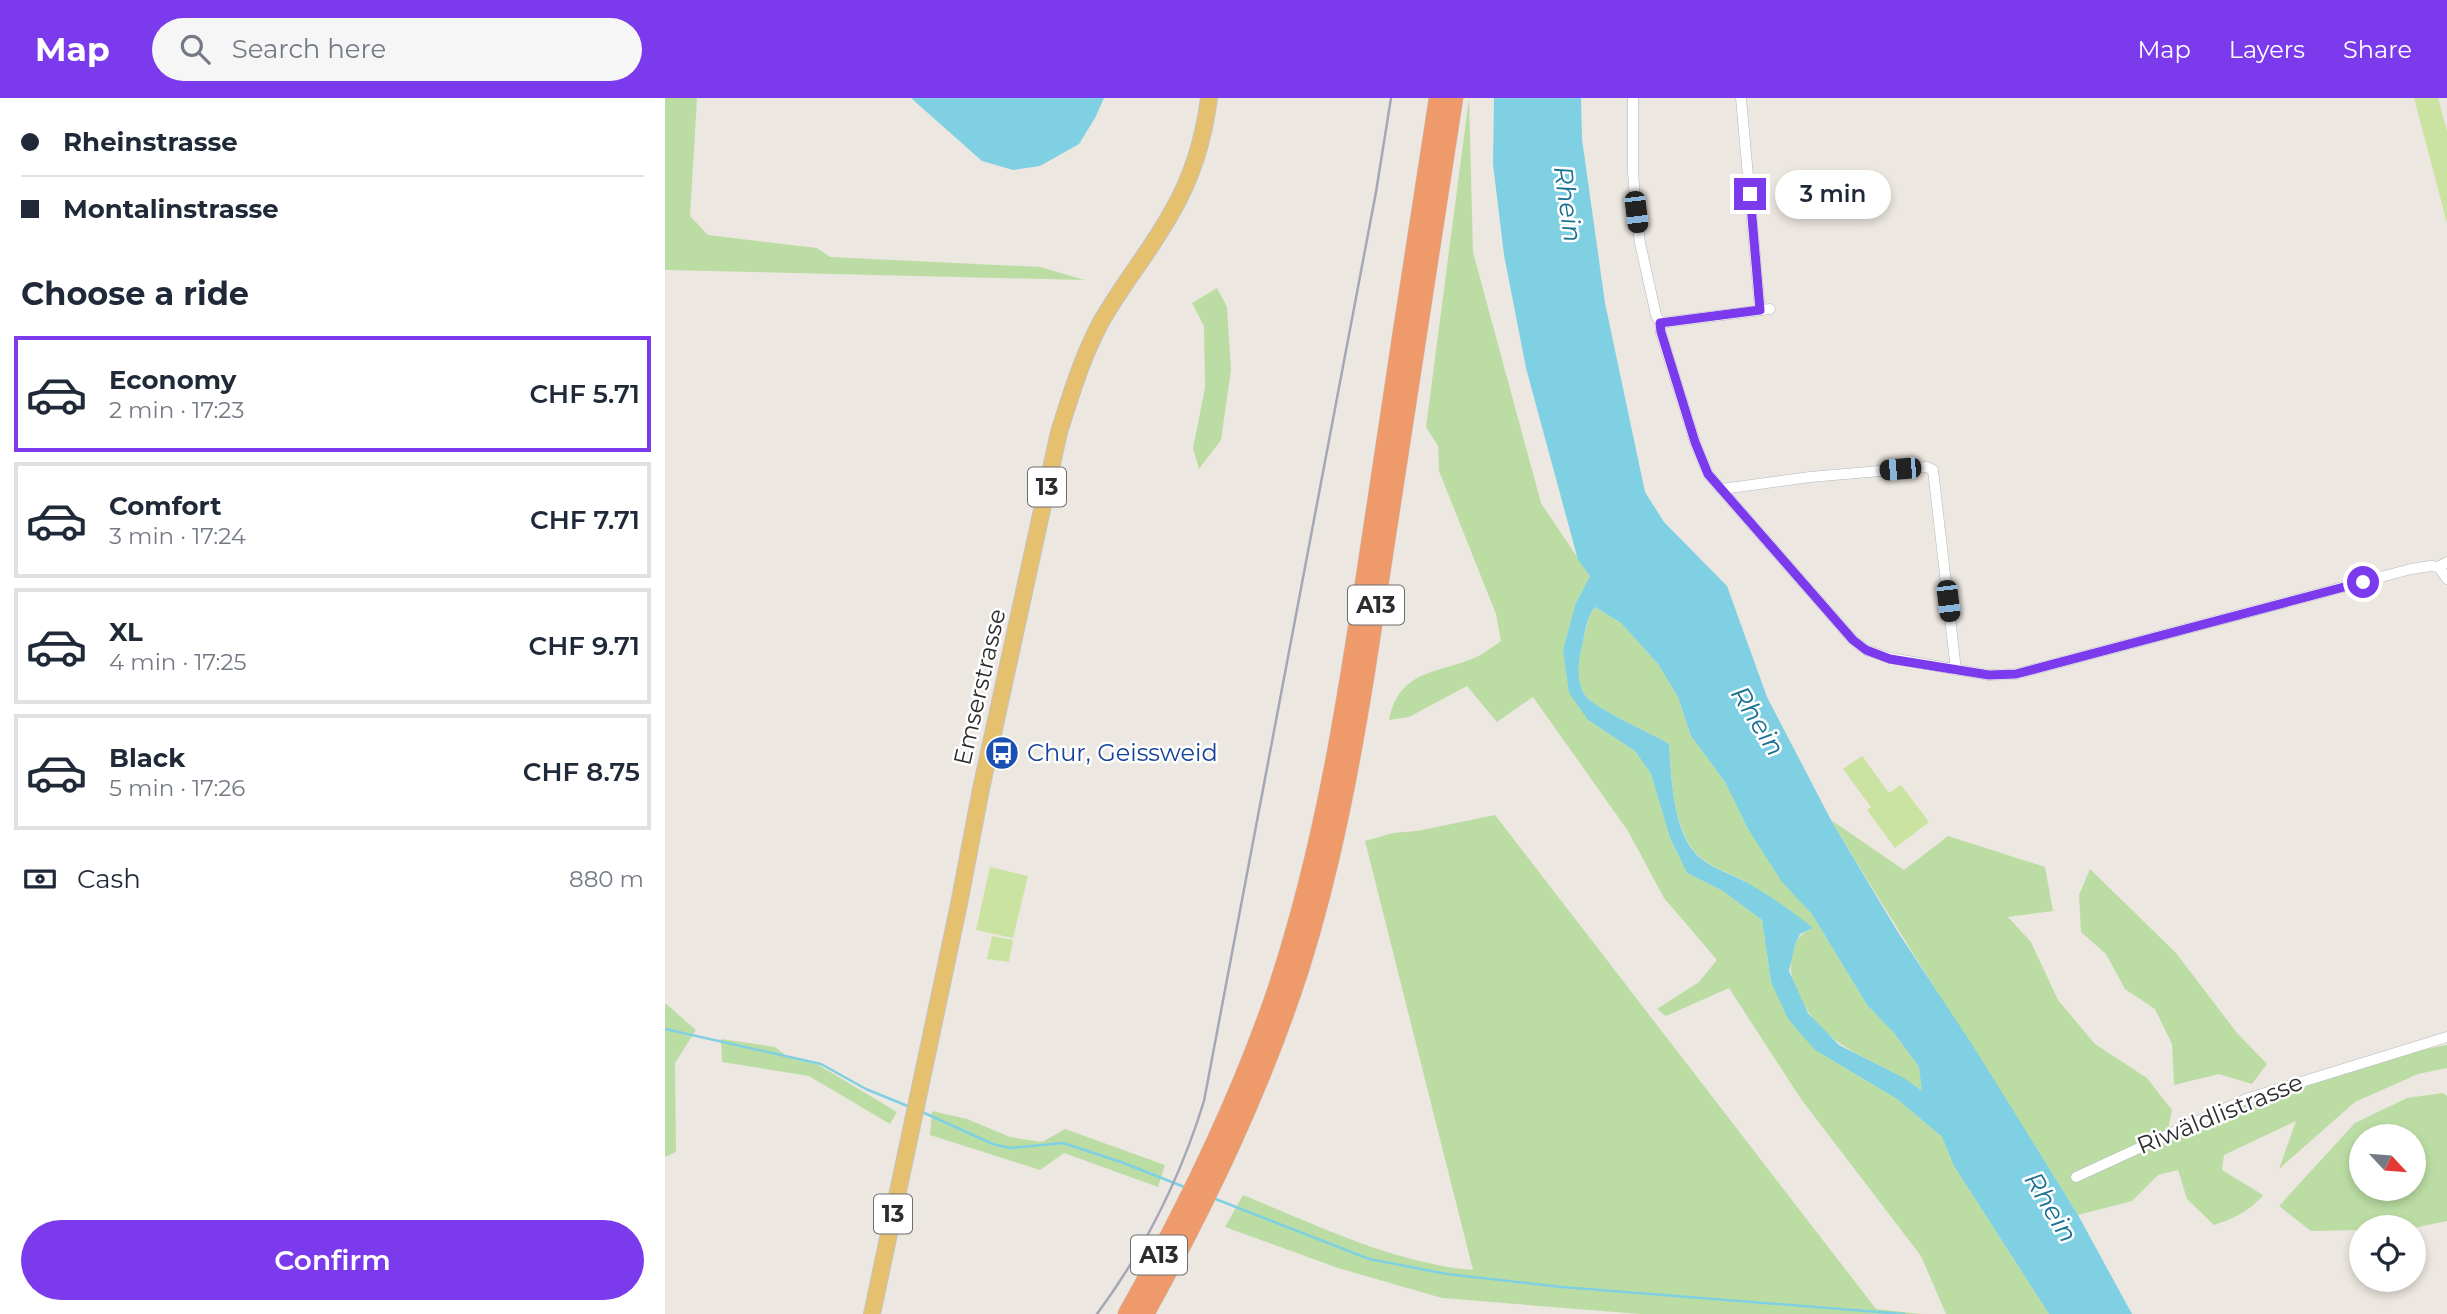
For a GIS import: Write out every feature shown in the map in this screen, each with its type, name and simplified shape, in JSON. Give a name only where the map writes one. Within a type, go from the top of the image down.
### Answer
[{"type":"highway","name":"A13","points":[[1242,1102],[1311,871],[1331,781],[1353,657],[1438,98]]},
{"type":"highway","name":"A13","points":[[1145,1314],[1301,965],[1339,821],[1366,671],[1454,98]]},
{"type":"highway","name":"A13","points":[[1128,1314],[1200,1193]]},
{"type":"main road","name":"Emserstrasse","points":[[872,1314],[981,789],[1059,432],[1076,379],[1099,325],[1163,228],[1190,175],[1203,136],[1209,98]]},
{"type":"street","points":[[1633,98],[1636,212],[1648,281],[1695,442],[1708,474],[1860,646],[1890,659],[1989,675],[2016,674],[2411,569],[2443,565],[2447,579]]},
{"type":"street","points":[[1660,323],[1765,309],[1741,98]]},
{"type":"street","points":[[1723,489],[1810,477],[1927,467],[1934,473],[1956,670]]},
{"type":"street","name":"Riwäldlistrasse","points":[[2076,1178],[2246,1099],[2447,1037]]},
{"type":"green space","points":[[665,98],[697,98],[690,216],[708,235],[817,248],[830,257],[1040,267],[1085,280],[665,270]]},
{"type":"green space","points":[[1469,98],[1473,252],[1541,503],[1590,576],[1575,605],[1563,650],[1588,720],[1635,751],[1651,774],[1670,838],[1687,873],[1723,891],[1762,920],[1771,982],[1815,1050],[1897,1099],[1942,1137],[1954,1166],[2049,1314],[1946,1314],[1921,1256],[1801,1099],[1729,988],[1666,1016],[1657,1009],[1699,982],[1717,960],[1664,898],[1628,831],[1533,697],[1497,722],[1467,686],[1409,717],[1389,720],[1395,702],[1413,680],[1468,661],[1501,641],[1496,614],[1439,471],[1438,446],[1426,427]]},
{"type":"green space","points":[[2414,98],[2438,98],[2447,131],[2447,223]]},
{"type":"green space","points":[[1217,288],[1227,307],[1231,370],[1221,440],[1199,469],[1193,448],[1205,388],[1204,326],[1192,303]]},
{"type":"green space","points":[[1595,607],[1621,623],[1658,664],[1678,697],[1691,736],[1725,782],[1748,829],[1812,914],[1867,1005],[1894,1033],[1919,1067],[1923,1092],[1837,1041],[1809,1013],[1798,993],[1791,971],[1796,943],[1803,933],[1812,928],[1746,882],[1703,860],[1697,854],[1686,838],[1677,812],[1669,744],[1611,714],[1585,695],[1579,678],[1580,659],[1587,626]]},
{"type":"green space","points":[[1862,756],[1889,793],[1901,785],[1929,822],[1895,848],[1867,810],[1871,807],[1843,769]]},
{"type":"green space","points":[[1495,815],[1876,1309],[1921,1314],[1640,1314],[1442,1298],[1338,1268],[1225,1227],[1243,1195],[1385,1251],[1414,1260],[1473,1270],[1365,841],[1393,833],[1417,831]]},
{"type":"green space","points":[[1831,820],[1904,870],[1948,836],[2045,867],[2053,911],[2008,917],[2031,942],[2058,1000],[2095,1044],[2147,1078],[2172,1110],[2167,1135],[2241,1106],[2426,1049],[2447,1045],[2447,1068],[2418,1074],[2355,1102],[2279,1169],[2296,1121],[2224,1155],[2222,1170],[2263,1195],[2248,1209],[2227,1220],[2214,1225],[2187,1199],[2178,1170],[2158,1175],[2132,1201],[2078,1215]]},
{"type":"green space","points":[[990,867],[1028,876],[1013,938],[976,930]]},
{"type":"green space","points":[[2090,869],[2176,953],[2237,1033],[2267,1064],[2252,1084],[2219,1074],[2174,1085],[2172,1044],[2155,1009],[2125,989],[2106,954],[2081,932],[2079,895]]},
{"type":"green space","points":[[992,936],[1013,940],[1009,962],[987,959]]},
{"type":"green space","points":[[665,1003],[696,1030],[675,1063],[676,1152],[665,1157]]},
{"type":"green space","points":[[721,1039],[775,1047],[789,1058],[817,1064],[897,1112],[890,1124],[809,1076],[722,1062]]},
{"type":"green space","points":[[2443,1093],[2447,1096],[2447,1221],[2426,1225],[2426,1215],[2349,1215],[2349,1230],[2311,1231],[2279,1206],[2349,1130],[2349,1201],[2426,1201],[2426,1124],[2355,1123],[2407,1098]]},
{"type":"green space","points":[[932,1111],[967,1119],[1010,1137],[1042,1142],[1065,1129],[1165,1165],[1158,1187],[1064,1153],[1040,1170],[930,1135]]},
{"type":"water","points":[[911,98],[1104,98],[1079,144],[1040,166],[1013,170],[982,161]]},
{"type":"water","name":"Rhein","points":[[1494,98],[1581,98],[1582,139],[1605,303],[1645,492],[1664,522],[1727,586],[1767,697],[1831,820],[1896,929],[1975,1049],[2078,1215],[2132,1314],[2049,1314],[1954,1166],[1942,1137],[1897,1099],[1815,1050],[1788,1019],[1771,982],[1762,920],[1723,891],[1687,873],[1670,838],[1651,774],[1635,751],[1588,720],[1569,693],[1563,650],[1575,605],[1590,576],[1578,560],[1526,368],[1504,255],[1493,164]],"holes":[[[1595,607],[1621,623],[1658,664],[1678,697],[1691,736],[1725,782],[1748,829],[1782,882],[1812,914],[1867,1005],[1894,1033],[1919,1067],[1922,1091],[1904,1078],[1839,1045],[1808,1013],[1789,971],[1800,934],[1813,928],[1746,882],[1710,865],[1697,855],[1686,839],[1677,813],[1669,744],[1611,714],[1585,695],[1580,684],[1579,665],[1590,616]]]},
{"type":"waterway","points":[[665,1029],[821,1064],[866,1089],[910,1107]]},
{"type":"waterway","points":[[920,1111],[993,1144],[1010,1148],[1063,1143],[1187,1188]]},
{"type":"waterway","points":[[1213,1198],[1369,1259],[1447,1274],[1562,1287],[1904,1314]]},
{"type":"railway","points":[[1097,1314],[1146,1239],[1184,1158],[1204,1101],[1376,192],[1391,98]]},
{"type":"place","name":"Chur, Geissweid","points":[[1002,753]]},
{"type":"route","points":[[1750,194],[1760,310],[1660,323],[1661,332],[1695,442],[1708,474],[1853,640],[1866,650],[1890,659],[1980,674],[2016,674],[2363,582]]}]
